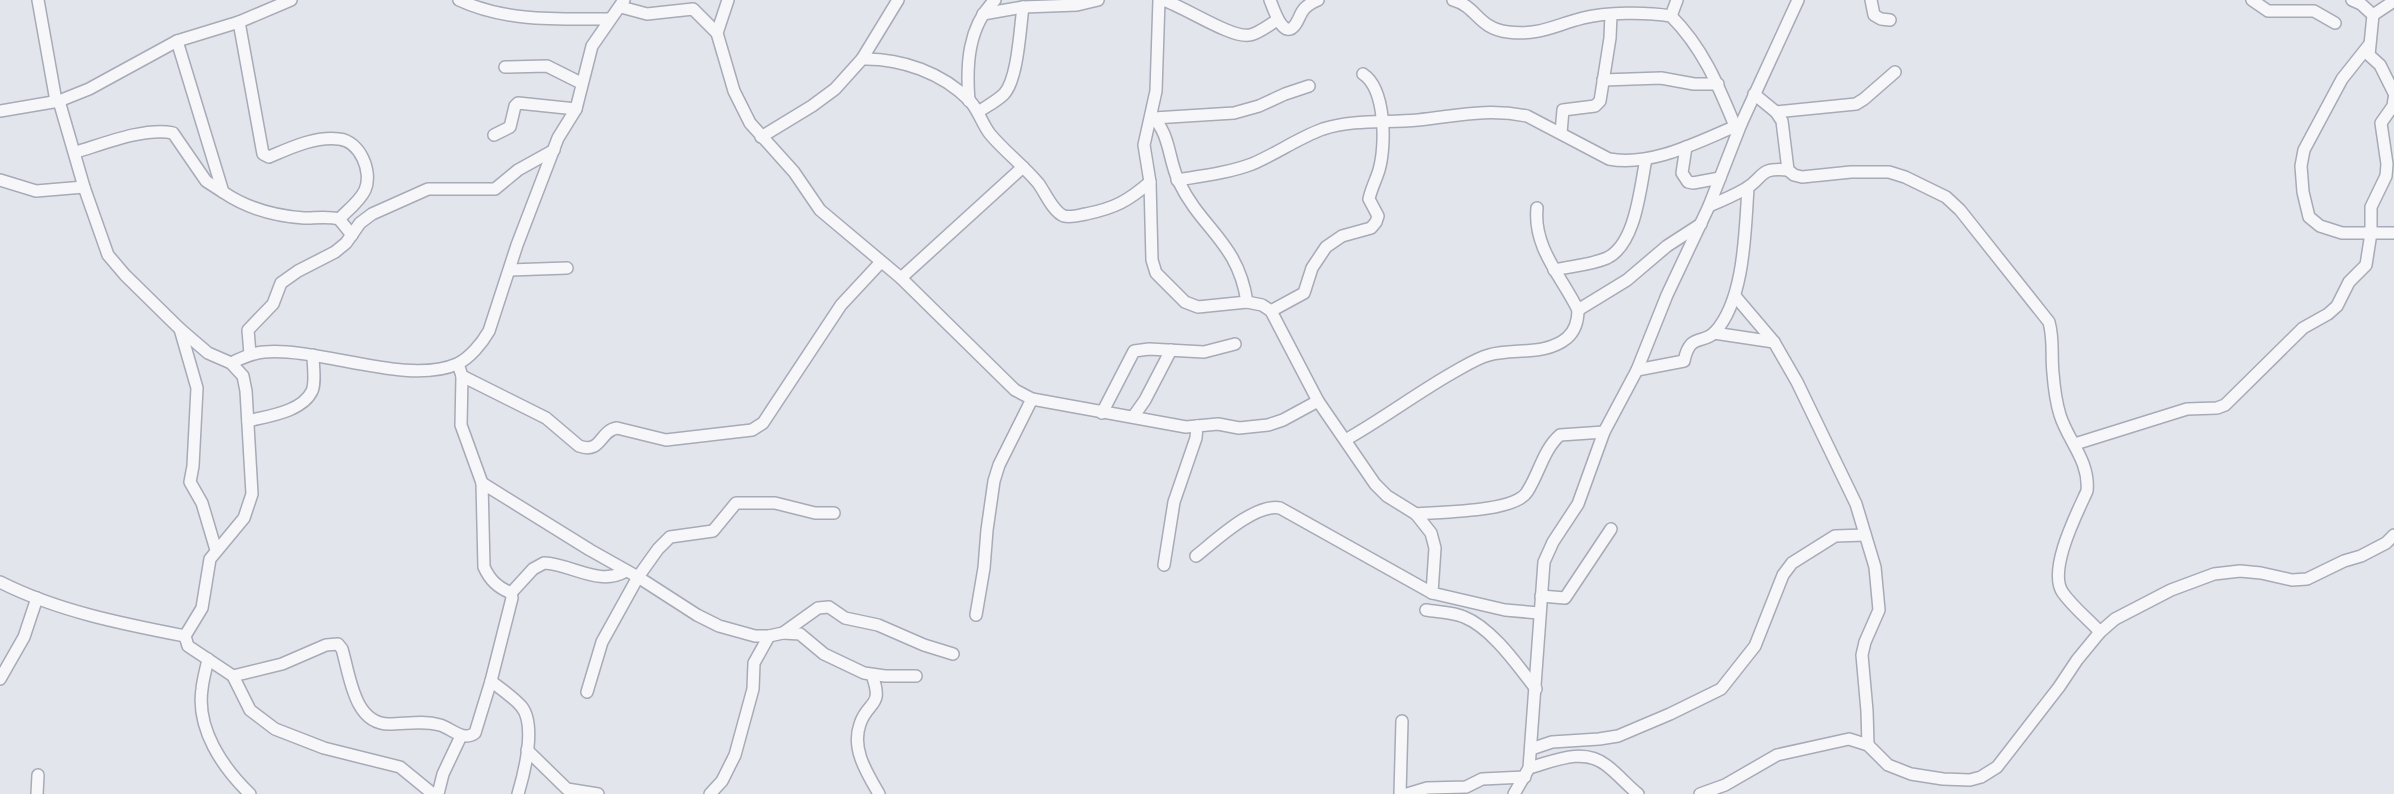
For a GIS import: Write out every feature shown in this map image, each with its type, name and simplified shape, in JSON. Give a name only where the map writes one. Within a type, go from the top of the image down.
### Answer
[{"type":"street","points":[[38,0],[58,101],[76,152],[84,188],[108,255],[125,276],[180,329],[208,353],[231,363],[243,376],[246,390],[252,494],[250,504],[244,518],[210,559],[202,608],[185,636],[188,646],[233,676],[250,710],[275,729],[324,748],[400,767],[433,794]]},
{"type":"street","points":[[0,111],[58,101],[89,89],[177,41],[239,22],[291,0]]},
{"type":"street","points":[[459,0],[479,9],[514,17],[610,19]]},
{"type":"street","points":[[717,33],[728,0]]},
{"type":"street","points":[[762,137],[812,106],[835,88],[862,59],[898,0]]},
{"type":"street","points":[[969,101],[968,63],[972,44],[983,14],[995,0]]},
{"type":"street","points":[[983,14],[1023,7],[1064,6],[1098,0]]},
{"type":"street","points":[[1159,0],[1156,91],[1152,117],[1144,145],[1150,182],[1152,260],[1156,273],[1185,302],[1198,307],[1247,302],[1262,305],[1271,311],[1318,400],[1347,439],[1375,484],[1387,496],[1416,514],[1431,533],[1435,548],[1432,593]]},
{"type":"street","points":[[1163,0],[1183,7],[1231,33],[1242,36],[1254,34],[1277,20]]},
{"type":"street","points":[[1270,0],[1277,20],[1286,29],[1294,27],[1306,6],[1318,0]]},
{"type":"street","points":[[1453,0],[1469,8],[1483,24],[1494,29],[1509,32],[1539,32],[1595,15],[1661,14],[1671,16],[1700,51],[1738,125]]},
{"type":"street","points":[[1671,16],[1676,0]]},
{"type":"street","points":[[1514,794],[1527,773],[1531,749],[1544,562],[1553,542],[1578,504],[1604,432],[1637,370],[1667,295],[1702,223],[1738,125],[1798,0]]},
{"type":"street","points":[[1870,0],[1874,14],[1881,19],[1890,20]]},
{"type":"street","points":[[2252,0],[2268,11],[2314,11],[2335,23]]},
{"type":"street","points":[[2352,0],[2373,15],[2374,25],[2369,45],[2369,55],[2380,65],[2394,93]]},
{"type":"street","points":[[2373,15],[2394,1]]},
{"type":"street","points":[[231,363],[250,354],[281,352],[313,355],[398,370],[430,370],[458,364],[482,343],[489,332],[558,138],[576,109],[581,83],[592,46],[622,3],[647,14],[693,10],[717,33],[734,91],[750,123],[794,172],[820,210],[901,278],[953,327],[1001,378],[1032,399],[1186,427],[1218,424],[1239,428],[1268,425],[1283,420],[1318,400]]},
{"type":"street","points":[[978,112],[1004,93],[1009,87],[1023,7]]},
{"type":"street","points":[[1561,133],[1562,110],[1598,105],[1610,38],[1611,15]]},
{"type":"street","points":[[239,22],[263,154],[269,157],[297,145],[320,139],[338,139],[350,142],[358,151],[365,165],[368,181],[364,192],[340,219]]},
{"type":"street","points":[[177,41],[223,192]]},
{"type":"street","points":[[2369,45],[2342,78],[2304,150],[2301,166],[2303,192],[2309,217],[2330,230],[2342,233],[2394,234]]},
{"type":"street","points":[[862,59],[900,63],[938,77],[969,101],[978,112],[989,132],[1038,183],[1057,212],[1063,216],[1112,209],[1124,203],[1150,182]]},
{"type":"street","points":[[505,67],[547,66],[581,83]]},
{"type":"street","points":[[1776,112],[1856,104],[1895,72]]},
{"type":"street","points":[[1271,311],[1304,293],[1312,268],[1326,247],[1342,236],[1371,228],[1376,222],[1378,216],[1369,199],[1379,168],[1383,120],[1374,84],[1363,74]]},
{"type":"street","points":[[1603,80],[1661,78],[1694,84],[1718,84]]},
{"type":"street","points":[[1152,117],[1234,113],[1259,106],[1309,86]]},
{"type":"street","points":[[1754,94],[1776,112],[1782,121],[1788,170]]},
{"type":"street","points":[[2074,444],[2187,409],[2217,408],[2225,405],[2304,328],[2328,314],[2337,306],[2349,282],[2366,264],[2371,233],[2371,207],[2386,176],[2387,164],[2381,123],[2393,106],[2394,99]]},
{"type":"street","points":[[494,135],[510,127],[515,106],[518,103],[576,109]]},
{"type":"street","points":[[1178,180],[1210,175],[1250,165],[1324,129],[1383,120],[1418,120],[1471,112],[1513,113],[1527,116],[1609,160],[1619,161],[1646,160],[1686,147],[1738,125]]},
{"type":"street","points":[[1152,117],[1164,132],[1178,180],[1187,198],[1223,242],[1237,264],[1242,274],[1247,302]]},
{"type":"street","points":[[76,152],[129,137],[156,132],[173,133],[206,181],[236,200],[264,212],[287,217],[340,219]]},
{"type":"street","points":[[1686,147],[1682,173],[1688,182],[1693,184],[1720,178]]},
{"type":"street","points":[[250,354],[248,330],[273,304],[281,283],[298,270],[335,252],[352,235],[360,223],[372,214],[428,189],[495,189],[518,170],[554,150]]},
{"type":"street","points":[[1554,270],[1601,260],[1620,248],[1630,230],[1646,160]]},
{"type":"street","points":[[901,278],[1023,167]]},
{"type":"street","points":[[1709,206],[1748,188],[1759,176],[1767,171],[1788,170],[1794,175],[1802,177],[1852,172],[1889,172],[1905,177],[1946,198],[1960,210],[2048,322],[2052,334],[2053,372],[2060,414],[2086,472],[2086,491],[2060,563],[2058,577],[2062,592],[2100,632]]},
{"type":"street","points":[[0,180],[36,191],[84,188]]},
{"type":"street","points":[[1714,333],[1734,296],[1741,266],[1748,188]]},
{"type":"street","points":[[1347,439],[1391,414],[1429,386],[1478,360],[1489,355],[1545,349],[1566,338],[1574,328],[1578,310],[1554,270],[1538,233],[1537,208]]},
{"type":"street","points":[[340,219],[352,235]]},
{"type":"street","points":[[1578,310],[1627,280],[1667,246],[1702,223]]},
{"type":"street","points":[[462,376],[546,418],[579,446],[585,448],[595,446],[609,431],[617,428],[666,440],[752,430],[763,423],[842,305],[881,262]]},
{"type":"street","points":[[510,270],[567,268]]},
{"type":"street","points":[[1734,296],[1774,342],[1797,382],[1852,495],[1875,567],[1879,600],[1877,619],[1865,642],[1862,656],[1862,670],[1868,711],[1868,745]]},
{"type":"street","points":[[180,329],[197,388],[190,482],[202,504],[216,550]]},
{"type":"street","points":[[1637,370],[1684,361],[1686,352],[1694,341],[1714,333],[1774,342]]},
{"type":"street","points":[[1102,413],[1134,351],[1149,349],[1204,352],[1235,344]]},
{"type":"street","points":[[1133,417],[1145,400],[1170,350]]},
{"type":"street","points":[[248,421],[293,408],[308,396],[312,391],[313,355]]},
{"type":"street","points":[[233,676],[282,664],[326,645],[338,644],[342,649],[360,708],[369,718],[378,723],[424,722],[440,725],[461,736],[470,736],[475,733],[512,602],[510,593],[495,584],[484,567],[482,483],[461,425],[462,376],[458,364]]},
{"type":"street","points":[[976,614],[984,568],[994,481],[998,465],[1032,399]]},
{"type":"street","points":[[1164,565],[1174,502],[1196,438],[1198,426]]},
{"type":"street","points":[[1416,514],[1478,509],[1516,502],[1528,492],[1552,444],[1560,435],[1604,432]]},
{"type":"street","points":[[482,483],[638,577],[696,615],[719,626],[755,636],[783,633],[800,634],[824,654],[872,675],[916,676]]},
{"type":"street","points":[[587,692],[602,642],[638,577],[658,549],[670,537],[713,531],[736,503],[775,503],[815,512],[834,513]]},
{"type":"street","points":[[1196,556],[1258,511],[1273,507],[1280,508],[1415,586],[1432,593],[1505,610],[1539,613]]},
{"type":"street","points":[[1541,596],[1565,598],[1611,529]]},
{"type":"street","points":[[1531,749],[1552,742],[1618,736],[1670,714],[1721,689],[1755,646],[1783,575],[1792,563],[1835,536],[1865,535]]},
{"type":"street","points":[[1700,794],[1725,785],[1777,755],[1849,739],[1868,745],[1888,766],[1911,774],[1943,779],[1970,780],[1981,777],[1997,767],[2100,632],[2123,615],[2171,590],[2214,574],[2240,571],[2261,573],[2292,580],[2307,579],[2386,544],[2394,535]]},
{"type":"street","points":[[510,593],[533,569],[544,563],[597,576],[609,577],[626,571]]},
{"type":"street","points":[[0,582],[37,598],[138,627],[185,636]]},
{"type":"street","points":[[0,679],[24,637],[37,598]]},
{"type":"street","points":[[783,633],[818,608],[829,607],[845,618],[878,625],[924,645],[953,654]]},
{"type":"street","points":[[1426,610],[1463,616],[1480,625],[1490,634],[1536,689]]},
{"type":"street","points":[[710,794],[722,781],[734,755],[753,689],[754,663],[769,636]]},
{"type":"street","points":[[208,659],[202,690],[202,702],[209,738],[222,762],[250,794]]},
{"type":"street","points":[[872,675],[878,694],[876,701],[860,723],[857,737],[859,754],[879,794]]},
{"type":"street","points":[[491,681],[522,707],[528,729],[525,770],[518,794]]},
{"type":"street","points":[[1400,794],[1402,721]]},
{"type":"street","points":[[438,794],[443,774],[461,736]]},
{"type":"street","points":[[527,750],[567,788],[598,794]]},
{"type":"street","points":[[1407,794],[1427,788],[1466,787],[1482,779],[1527,773],[1573,756],[1594,758],[1605,764],[1638,794]]},
{"type":"street","points":[[37,794],[38,775]]}]
